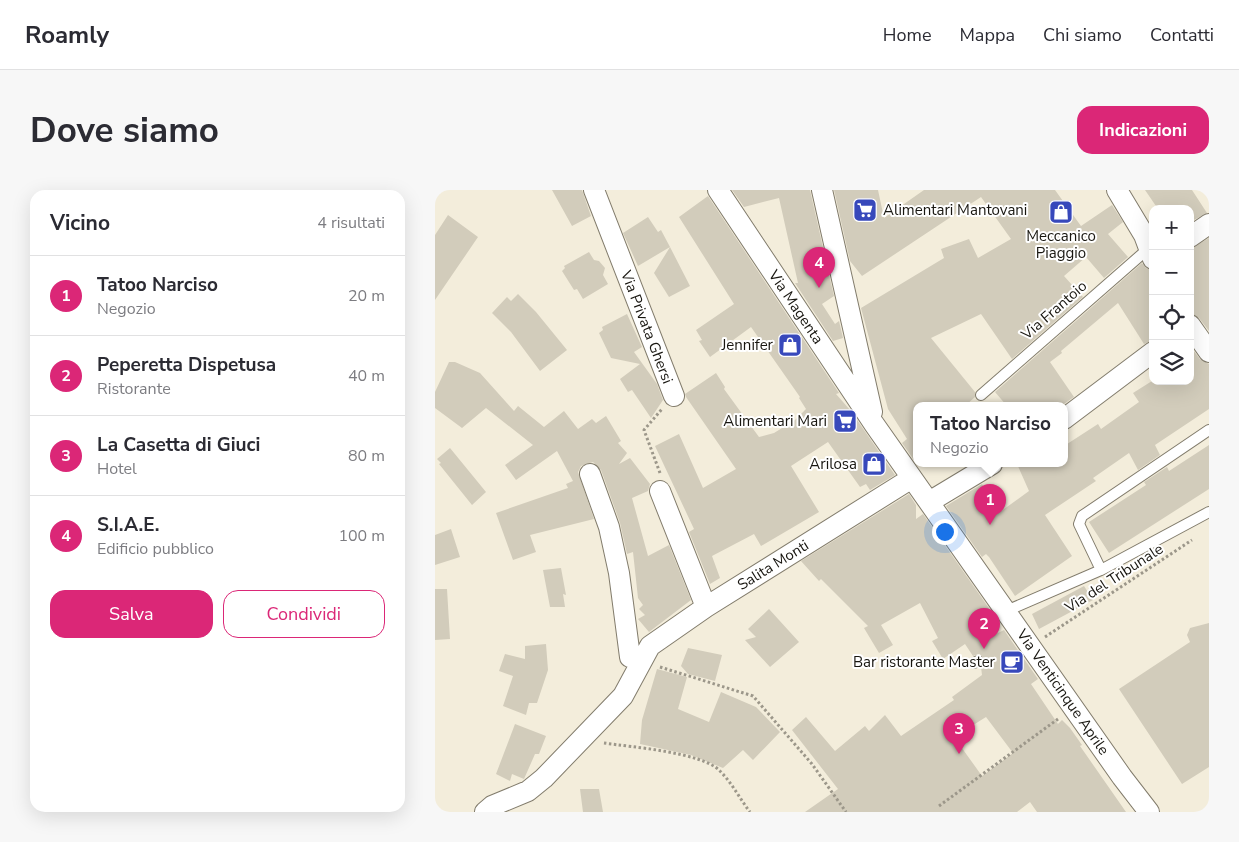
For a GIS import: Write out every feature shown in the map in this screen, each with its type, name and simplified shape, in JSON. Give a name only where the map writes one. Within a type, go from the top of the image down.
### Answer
[{"type":"street","name":"Via Privata Ghersi","points":[[594,190],[674,396]]},
{"type":"street","name":"Via Magenta","points":[[718,190],[874,424]]},
{"type":"street","name":"Via Venticinque Aprile","points":[[822,190],[874,424],[1006,611],[1020,639],[1075,708],[1122,777],[1149,812]]},
{"type":"street","points":[[1117,190],[1144,235],[1150,250]]},
{"type":"street","points":[[1194,234],[1209,224]]},
{"type":"street","points":[[1194,331],[1209,352]]},
{"type":"street","points":[[1068,416],[1149,355]]},
{"type":"street","points":[[929,502],[987,467]]},
{"type":"street","points":[[590,474],[609,527],[619,573],[630,657],[641,661]]},
{"type":"street","name":"Salita Monti","points":[[485,812],[492,806],[529,791],[585,737],[623,696],[650,646],[706,607],[912,478]]},
{"type":"street","points":[[660,483],[706,607]]},
{"type":"lane","name":"Via Frantoio","points":[[981,396],[1052,331],[1149,256]]},
{"type":"lane","points":[[1101,570],[1079,524],[1082,516],[1209,430]]},
{"type":"lane","points":[[1006,611],[1101,570],[1209,512]]},
{"type":"path","name":"Via Privata Ghersi","points":[[660,483],[644,430],[674,396]]},
{"type":"path","name":"Via del Tribunale","points":[[1020,639],[1193,539]]},
{"type":"path","points":[[641,661],[753,696],[812,764],[846,812]]},
{"type":"path","points":[[939,806],[1075,708]]},
{"type":"path","points":[[585,737],[594,742],[663,752],[699,760],[719,770],[750,812]]},
{"type":"building","points":[[552,190],[582,190],[591,216],[572,226]]},
{"type":"building","points":[[732,190],[810,190],[834,296],[822,304],[835,324],[839,321],[843,338],[833,341],[795,283],[798,283],[779,198],[744,207]]},
{"type":"building","points":[[834,190],[878,190],[884,218],[924,190],[1055,190],[1081,226],[1112,205],[1123,222],[1108,234],[1128,257],[1104,278],[1086,257],[1064,276],[1083,297],[1012,359],[981,314],[931,338],[975,392],[975,397],[969,402],[913,402],[913,459],[902,443],[907,439],[888,409],[861,308],[944,258],[941,249],[969,239],[978,258],[1011,239],[981,197],[862,276],[850,261]]},
{"type":"building","points":[[1145,190],[1192,190],[1207,213],[1194,220],[1194,205],[1155,205]]},
{"type":"building","points":[[708,196],[839,393],[836,394],[851,411],[895,475],[870,490],[866,484],[860,487],[828,442],[791,466],[819,512],[761,546],[754,534],[712,556],[720,578],[710,584],[689,532],[694,529],[655,446],[679,434],[703,488],[736,469],[685,394],[716,373],[725,387],[724,389],[759,437],[774,433],[795,420],[806,409],[800,397],[751,327],[710,357],[699,341],[702,340],[696,330],[734,304],[679,217]]},
{"type":"building","points":[[448,215],[478,237],[435,300],[435,235]]},
{"type":"building","points":[[648,217],[658,232],[661,230],[670,247],[638,266],[623,233]]},
{"type":"building","points":[[1209,238],[1209,331],[1199,318],[1194,315],[1194,247]]},
{"type":"building","points":[[670,247],[690,286],[669,297],[654,273]]},
{"type":"building","points":[[589,252],[594,260],[599,261],[605,268],[603,275],[608,284],[583,299],[577,289],[574,290],[562,271],[565,268],[564,266]]},
{"type":"building","points":[[1142,263],[1149,269],[1149,342],[1144,344],[1118,303],[1050,362],[1074,397],[1067,402],[1004,402],[995,392]]},
{"type":"building","points":[[518,294],[536,312],[567,350],[540,371],[511,332],[492,313],[507,297],[511,301]]},
{"type":"building","points":[[627,314],[642,347],[634,352],[657,384],[663,400],[651,418],[632,390],[628,392],[620,379],[640,364],[611,358],[599,333],[603,330],[602,327]]},
{"type":"building","points":[[1194,351],[1200,359],[1209,364],[1209,409],[1155,445],[1160,455],[1138,470],[1129,453],[1093,478],[1096,481],[1045,515],[1072,556],[1015,596],[989,557],[986,554],[982,557],[946,506],[982,484],[1000,512],[1029,491],[1018,467],[1068,467],[1068,443],[1098,424],[1101,429],[1139,402],[1133,393],[1149,383],[1149,385],[1194,385]]},
{"type":"building","points":[[449,362],[455,362],[480,373],[514,411],[518,406],[544,427],[564,411],[578,429],[592,419],[596,423],[606,416],[621,441],[618,443],[627,453],[619,464],[630,458],[650,484],[648,491],[632,498],[648,556],[669,545],[691,600],[649,632],[638,619],[645,615],[639,609],[643,605],[638,598],[633,552],[627,554],[620,523],[601,470],[593,462],[581,466],[578,472],[594,519],[530,535],[536,552],[513,560],[496,513],[568,488],[566,484],[573,481],[557,451],[516,480],[505,465],[533,445],[486,408],[462,428],[435,408],[435,392]]},
{"type":"building","points":[[1209,445],[1209,489],[1109,553],[1089,522],[1146,485],[1144,482],[1167,467],[1169,471]]},
{"type":"building","points":[[450,448],[486,492],[472,505],[437,459]]},
{"type":"building","points":[[909,494],[916,505],[916,519],[923,514],[991,611],[972,624],[982,641],[1004,630],[1038,679],[1031,684],[1058,724],[1062,720],[1070,728],[1082,745],[1080,746],[1126,812],[1037,812],[1030,802],[1017,812],[805,812],[838,789],[792,730],[806,717],[835,751],[865,726],[869,731],[885,715],[901,736],[954,700],[952,697],[982,675],[981,667],[985,662],[984,658],[979,654],[973,656],[965,644],[943,659],[932,641],[938,638],[920,603],[881,625],[893,645],[879,653],[864,628],[868,626],[821,579],[819,581],[801,561]],"holes":[[[986,717],[1013,753],[982,776],[954,737]]]},
{"type":"building","points":[[451,529],[460,557],[435,565],[435,535]]},
{"type":"building","points":[[561,568],[566,595],[563,594],[565,607],[550,607],[543,570]]},
{"type":"building","points":[[1084,586],[1093,600],[1039,629],[1032,614]]},
{"type":"building","points":[[435,589],[447,589],[450,639],[435,640]]},
{"type":"building","points":[[769,609],[799,642],[770,667],[745,640],[756,637],[748,629]]},
{"type":"building","points":[[1209,623],[1209,767],[1182,784],[1119,689],[1190,642],[1187,635],[1190,628]]},
{"type":"building","points":[[546,644],[548,670],[537,703],[529,703],[526,715],[503,706],[513,676],[499,671],[505,654],[525,659],[525,646]]},
{"type":"building","points":[[688,648],[722,655],[715,681],[688,674],[681,666]]},
{"type":"building","points":[[657,669],[687,677],[678,709],[709,722],[721,692],[756,707],[780,732],[753,760],[743,750],[723,768],[691,755],[640,744],[642,720]]},
{"type":"building","points":[[515,724],[546,736],[539,754],[535,754],[524,779],[512,774],[510,781],[496,774]]},
{"type":"building","points":[[580,789],[599,789],[603,812],[583,812]]},
{"type":"place","name":"Alimentari Mantovani","points":[[865,210]]},
{"type":"place","name":"Meccanico Piaggio","points":[[1061,212]]},
{"type":"place","name":"S.I.A.E.","points":[[819,288]]},
{"type":"place","name":"Jennifer","points":[[790,345]]},
{"type":"place","name":"Alimentari Mari","points":[[845,421]]},
{"type":"place","name":"Arilosa","points":[[874,464]]},
{"type":"place","name":"Tatoo Narciso","points":[[990,525]]},
{"type":"place","name":"Peperetta Dispetusa","points":[[984,649]]},
{"type":"place","name":"Bar ristorante Master","points":[[1012,662]]},
{"type":"place","name":"La Casetta di Giuci","points":[[959,754]]}]
